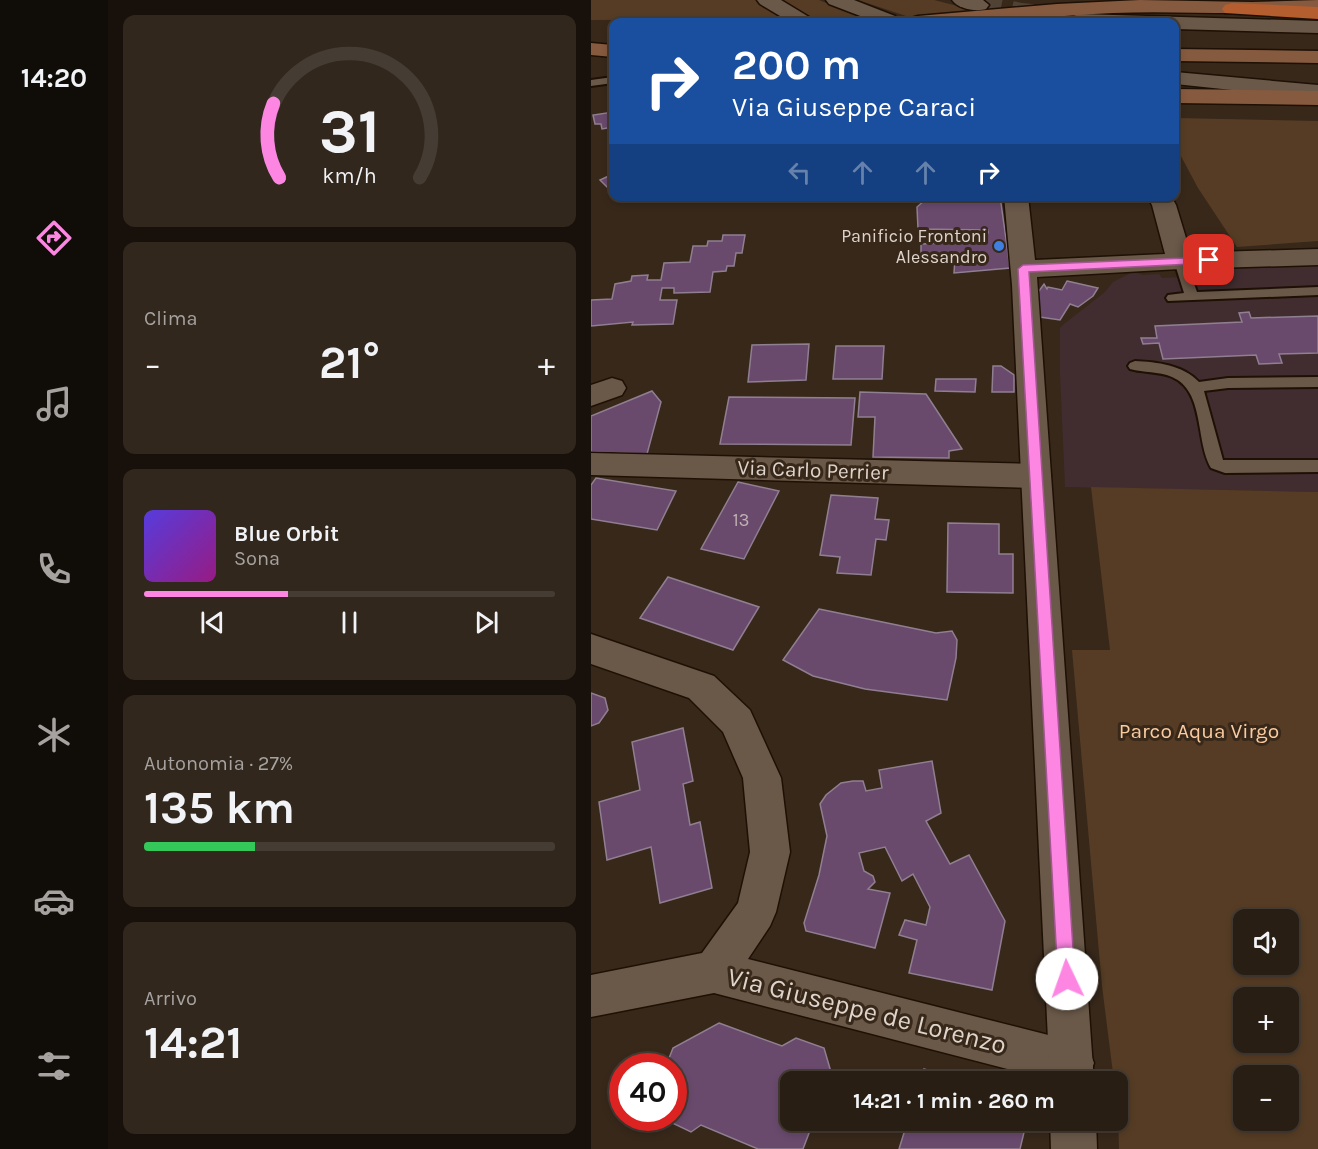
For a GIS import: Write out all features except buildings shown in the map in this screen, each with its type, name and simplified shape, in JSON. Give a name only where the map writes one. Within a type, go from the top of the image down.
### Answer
[{"type":"highway","points":[[1231,9],[1318,14]]},
{"type":"main road","points":[[964,18],[1068,9],[1141,6],[1231,9],[1318,3]]},
{"type":"main road","points":[[591,32],[609,32]]},
{"type":"main road","points":[[591,45],[609,45]]},
{"type":"main road","points":[[591,50],[609,51]]},
{"type":"main road","points":[[1179,55],[1318,57]]},
{"type":"main road","points":[[1179,96],[1318,98]]},
{"type":"street","points":[[767,0],[797,18]]},
{"type":"street","points":[[836,0],[883,18]]},
{"type":"street","points":[[1068,0],[1141,6]]},
{"type":"street","points":[[1179,23],[1318,27]]},
{"type":"street","points":[[1179,42],[1318,44]]},
{"type":"street","points":[[1179,77],[1318,79]]},
{"type":"street","points":[[1179,77],[1318,92]]},
{"type":"street","points":[[1016,201],[1023,269],[1072,1071]]},
{"type":"street","points":[[1162,201],[1179,261]]},
{"type":"street","points":[[1023,269],[1318,257]]},
{"type":"street","name":"Via Carlo Perrier","points":[[591,464],[1036,476]]},
{"type":"street","points":[[591,649],[701,687],[737,721],[762,778],[770,852],[756,912],[714,972]]},
{"type":"street","name":"Via Giuseppe de Lorenzo","points":[[591,996],[714,972],[1068,1071]]},
{"type":"street","points":[[1073,1131],[1074,1149]]},
{"type":"lane","points":[[591,83],[609,81]]},
{"type":"lane","points":[[591,93],[609,91]]},
{"type":"lane","points":[[1179,261],[1192,297]]},
{"type":"lane","points":[[1173,298],[1318,291]]},
{"type":"lane","points":[[1135,366],[1161,367],[1192,382],[1196,387],[1216,464],[1225,467],[1318,466]]},
{"type":"lane","points":[[1196,387],[1228,382],[1317,381]]},
{"type":"shaded area","points":[[1318,265],[1318,492],[1065,487],[1060,373],[1060,328],[1064,324],[1105,292],[1113,282],[1133,272],[1143,275],[1159,274],[1162,278],[1201,276],[1204,270]]},
{"type":"green space","points":[[591,0],[819,0],[863,18],[609,18],[609,20],[591,20]]},
{"type":"green space","points":[[858,0],[934,0],[973,10],[909,17]]},
{"type":"green space","points":[[1179,118],[1318,121],[1318,241],[1237,247],[1198,188],[1179,152]]},
{"type":"green space","name":"Parco Aqua Virgo","points":[[1091,487],[1318,492],[1318,1149],[1119,1149],[1118,1131],[1128,1131],[1128,1071],[1113,1071],[1102,986],[1072,650],[1110,650]]},
{"type":"tunnel","points":[[979,5],[1021,14],[1060,18]]},
{"type":"place","name":"Panificio Frontoni Alessandro","points":[[999,246]]},
{"type":"route","points":[[1067,979],[1023,269],[1209,260]]}]
